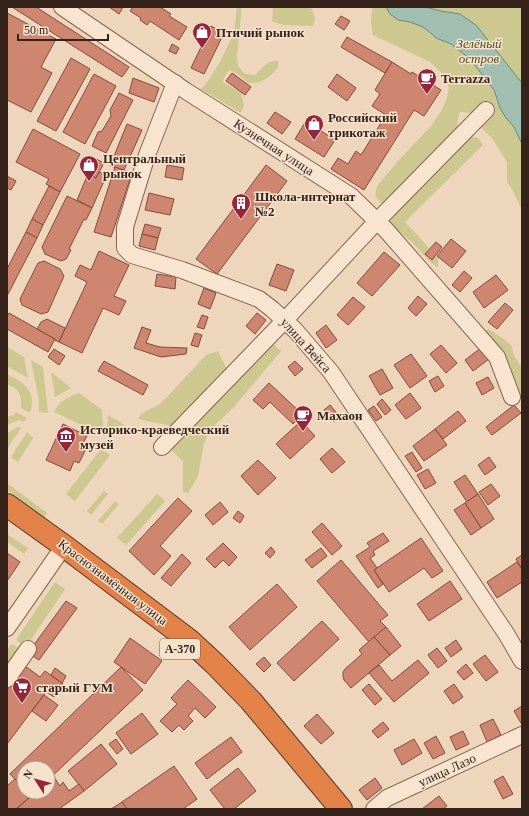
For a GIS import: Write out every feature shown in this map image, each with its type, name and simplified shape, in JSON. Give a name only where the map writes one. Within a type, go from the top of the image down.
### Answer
[{"type":"highway","name":"Краснознамённая улица","points":[[7,505],[189,640],[215,664],[247,706],[341,809]]},
{"type":"highway","name":"Краснознамённая улица","points":[[7,520],[174,643],[247,706],[252,720],[325,809]]},
{"type":"street","name":"Кузнечная улица","points":[[62,7],[175,83],[351,196],[377,221],[497,357],[512,397]]},
{"type":"street","name":"улица Вейса","points":[[175,83],[147,155],[125,227],[125,248],[132,254],[182,270],[259,299],[296,330],[331,372],[503,629],[522,661]]},
{"type":"street","points":[[162,447],[285,320],[377,221],[486,110]]},
{"type":"street","points":[[7,628],[57,556]]},
{"type":"street","points":[[7,679],[28,649]]},
{"type":"street","name":"улица Лазо","points":[[374,809],[387,798],[522,735]]},
{"type":"green space","points":[[237,7],[241,7],[237,57],[238,66],[245,74],[255,75],[268,63],[278,61],[278,67],[268,78],[256,83],[248,83],[239,75],[230,70],[226,74],[223,82],[241,93],[244,105],[241,113],[200,89],[210,78],[221,60],[234,33]]},
{"type":"green space","points":[[271,7],[306,7],[312,9],[315,19],[313,26],[283,25],[272,21],[273,8]]},
{"type":"green space","name":"Зелёный остров","points":[[370,7],[522,7],[522,210],[507,182],[507,162],[492,138],[483,130],[471,113],[460,112],[457,123],[459,135],[478,138],[483,145],[405,222],[438,259],[438,268],[428,260],[412,242],[397,230],[381,211],[385,207],[375,196],[377,186],[432,125],[446,101],[449,88],[444,75],[430,62],[373,35],[371,23],[372,9]]},
{"type":"green space","points":[[268,327],[271,342],[281,351],[234,407],[210,430],[204,444],[198,476],[188,493],[183,492],[183,461],[169,448],[176,427],[138,419],[141,414],[160,404],[206,355],[218,351],[227,370],[259,337],[263,330]]},
{"type":"green space","points":[[489,329],[511,345],[514,355],[522,369],[522,394],[520,395],[484,331]]},
{"type":"green space","points":[[7,347],[24,357],[28,378],[7,366]]},
{"type":"green space","points":[[31,360],[43,367],[48,413],[39,412],[39,401]]},
{"type":"green space","points":[[51,372],[71,388],[55,397]]},
{"type":"green space","points":[[7,374],[24,385],[31,394],[32,406],[30,413],[21,408],[21,400],[17,390],[7,385]]},
{"type":"green space","points":[[79,393],[102,410],[103,427],[100,434],[54,412],[61,402]]},
{"type":"green space","points":[[16,412],[27,418],[24,422],[19,420],[7,425],[7,417],[14,415]]},
{"type":"green space","points":[[108,415],[125,425],[107,429]]},
{"type":"green space","points":[[18,427],[21,428],[7,449],[7,433]]},
{"type":"green space","points":[[27,432],[33,438],[18,462],[11,457]]},
{"type":"green space","points":[[101,449],[110,455],[75,501],[66,494]]},
{"type":"green space","points":[[7,483],[47,513],[44,518],[7,490]]},
{"type":"green space","points":[[104,491],[108,494],[91,515],[87,511]]},
{"type":"green space","points":[[157,494],[165,501],[126,545],[117,538]]},
{"type":"green space","points":[[115,501],[119,504],[102,524],[98,521]]},
{"type":"green space","points":[[7,534],[28,548],[24,554],[7,542]]},
{"type":"green space","points":[[55,582],[65,589],[26,647],[16,640]]},
{"type":"green space","points":[[12,644],[21,650],[7,670],[7,650]]},
{"type":"shaded area","points":[[386,7],[425,7],[460,14],[476,25],[522,83],[522,144],[514,127],[500,108],[494,90],[470,59],[451,44],[436,38],[423,27],[410,22],[398,20],[390,14]]},
{"type":"building","points":[[12,7],[36,7],[129,67],[122,77]]},
{"type":"building","points":[[109,7],[123,7],[119,14]]},
{"type":"building","points":[[133,7],[160,7],[171,14],[169,16],[187,27],[179,40],[150,21],[147,25],[140,20],[141,18],[130,11]]},
{"type":"building","points":[[7,13],[56,39],[41,67],[52,73],[31,112],[7,100]]},
{"type":"building","points":[[341,16],[350,21],[344,30],[335,24]]},
{"type":"building","points":[[211,26],[224,33],[204,74],[191,68]]},
{"type":"building","points":[[347,37],[392,62],[385,73],[341,47]]},
{"type":"building","points":[[172,44],[179,48],[176,54],[169,51]]},
{"type":"building","points":[[71,58],[90,69],[56,131],[37,121]]},
{"type":"building","points":[[392,62],[411,74],[412,72],[441,90],[424,116],[414,110],[364,190],[331,169],[338,158],[348,164],[356,151],[361,155],[386,115],[372,106],[380,94],[375,90]]},
{"type":"building","points":[[232,73],[251,87],[245,95],[226,81]]},
{"type":"building","points":[[94,74],[116,86],[85,144],[63,132]]},
{"type":"building","points":[[337,74],[356,88],[347,101],[328,87]]},
{"type":"building","points":[[133,78],[159,88],[154,102],[129,93]]},
{"type":"building","points":[[119,93],[133,100],[106,153],[92,146],[98,132],[102,131],[111,116],[110,110]]},
{"type":"building","points":[[275,112],[291,122],[282,134],[267,123]]},
{"type":"building","points":[[306,121],[335,140],[324,157],[295,139]]},
{"type":"building","points":[[127,124],[142,130],[124,170],[110,166]]},
{"type":"building","points":[[33,129],[80,154],[60,192],[46,184],[49,179],[16,162]]},
{"type":"building","points":[[94,158],[104,163],[96,178],[86,173]]},
{"type":"building","points":[[167,165],[184,168],[182,180],[165,177]]},
{"type":"building","name":"Школа-интернат №2","points":[[266,165],[287,181],[217,274],[196,259]]},
{"type":"building","points":[[115,167],[132,173],[111,237],[94,232]]},
{"type":"building","points":[[99,172],[104,174],[104,181],[92,208],[77,200],[88,174],[96,178]]},
{"type":"building","points":[[7,176],[16,181],[11,190],[7,188]]},
{"type":"building","points":[[49,186],[60,192],[43,225],[32,219]]},
{"type":"building","points":[[149,193],[174,199],[170,215],[145,210]]},
{"type":"building","points":[[67,196],[92,208],[86,220],[84,219],[69,249],[71,250],[66,259],[61,261],[45,254],[42,247]]},
{"type":"building","points":[[32,219],[43,225],[37,238],[26,232]]},
{"type":"building","points":[[145,224],[161,228],[158,238],[142,234]]},
{"type":"building","points":[[26,232],[37,238],[7,296],[7,269]]},
{"type":"building","points":[[142,234],[158,238],[155,250],[139,246]]},
{"type":"building","points":[[451,239],[466,251],[452,268],[437,256]]},
{"type":"building","points":[[436,242],[442,247],[432,260],[425,254]]},
{"type":"building","points":[[99,251],[129,265],[114,296],[126,301],[119,315],[103,308],[82,353],[59,342],[87,282],[75,276],[80,265],[91,270]]},
{"type":"building","points":[[384,252],[400,265],[372,296],[357,283]]},
{"type":"building","points":[[44,261],[60,269],[64,276],[48,312],[41,314],[22,305],[20,299],[38,263]]},
{"type":"building","points":[[277,264],[294,270],[286,291],[269,285]]},
{"type":"building","points":[[464,271],[472,278],[460,292],[452,285]]},
{"type":"building","points":[[157,274],[176,277],[175,289],[155,286]]},
{"type":"building","points":[[496,275],[508,290],[484,308],[473,292]]},
{"type":"building","points":[[204,288],[216,293],[210,309],[198,304]]},
{"type":"building","points":[[418,296],[427,304],[416,316],[408,308]]},
{"type":"building","points":[[353,297],[365,307],[348,325],[337,315]]},
{"type":"building","points":[[505,303],[513,310],[497,329],[488,322]]},
{"type":"building","points":[[9,313],[55,339],[48,352],[7,329],[7,316]]},
{"type":"building","points":[[257,313],[266,320],[255,334],[246,326]]},
{"type":"building","points":[[202,315],[208,317],[204,329],[197,327]]},
{"type":"building","points":[[47,319],[65,328],[59,342],[37,329],[41,322]]},
{"type":"building","points":[[326,325],[337,340],[326,348],[316,333]]},
{"type":"building","points":[[142,327],[151,330],[146,343],[160,347],[187,348],[186,354],[161,357],[134,348]]},
{"type":"building","points":[[195,333],[202,335],[198,347],[191,345]]},
{"type":"building","points":[[441,345],[457,363],[446,373],[430,354]]},
{"type":"building","points":[[481,348],[489,359],[473,371],[465,360]]},
{"type":"building","points":[[54,349],[65,356],[59,365],[48,357]]},
{"type":"building","points":[[411,354],[427,376],[410,388],[394,365]]},
{"type":"building","points":[[104,361],[148,385],[143,395],[98,371]]},
{"type":"building","points":[[295,361],[303,369],[295,376],[288,367]]},
{"type":"building","points":[[382,369],[393,388],[380,395],[369,376]]},
{"type":"building","points":[[438,376],[444,386],[435,392],[429,381]]},
{"type":"building","points":[[488,377],[494,388],[482,395],[476,383]]},
{"type":"building","points":[[269,383],[302,414],[293,424],[270,402],[263,409],[253,400]]},
{"type":"building","points":[[410,393],[421,408],[406,419],[395,405]]},
{"type":"building","points":[[382,399],[391,410],[385,415],[377,404]]},
{"type":"building","points":[[330,405],[340,417],[334,422],[324,410]]},
{"type":"building","points":[[514,405],[521,413],[492,435],[486,427]]},
{"type":"building","points":[[374,406],[382,417],[376,421],[368,410]]},
{"type":"building","points":[[458,411],[466,421],[443,439],[435,429]]},
{"type":"building","points":[[301,421],[315,436],[290,459],[276,444]]},
{"type":"building","name":"Историко-краеведческий музей","points":[[63,424],[87,436],[82,445],[87,447],[79,463],[74,461],[70,471],[46,460]]},
{"type":"building","points":[[435,429],[447,445],[424,461],[413,446]]},
{"type":"building","points":[[332,448],[345,462],[332,473],[320,459]]},
{"type":"building","points":[[412,452],[422,468],[416,472],[405,456]]},
{"type":"building","points":[[489,457],[496,467],[485,475],[478,465]]},
{"type":"building","points":[[258,460],[276,478],[258,495],[241,476]]},
{"type":"building","points":[[428,469],[436,483],[425,489],[417,475]]},
{"type":"building","points":[[465,475],[478,494],[467,502],[454,482]]},
{"type":"building","points":[[491,484],[500,496],[488,505],[479,492]]},
{"type":"building","points":[[478,494],[494,519],[481,528],[465,503]]},
{"type":"building","points":[[178,498],[192,511],[160,546],[171,556],[154,575],[129,551]]},
{"type":"building","points":[[220,502],[228,512],[213,525],[205,515]]},
{"type":"building","points":[[465,503],[481,528],[471,535],[454,510]]},
{"type":"building","points":[[238,511],[244,516],[240,523],[233,518]]},
{"type":"building","points":[[322,523],[342,546],[332,555],[312,532]]},
{"type":"building","points":[[383,533],[389,541],[373,551],[375,555],[370,558],[377,568],[374,570],[383,584],[378,588],[356,556],[370,547],[367,543]]},
{"type":"building","points":[[421,538],[443,571],[432,578],[424,568],[389,592],[374,570]]},
{"type":"building","points":[[223,543],[237,557],[229,566],[223,560],[215,568],[206,559]]},
{"type":"building","points":[[271,547],[275,552],[270,558],[265,553]]},
{"type":"building","points":[[321,548],[327,556],[312,568],[305,560]]},
{"type":"building","points":[[7,553],[20,562],[7,581]]},
{"type":"building","points":[[182,554],[191,563],[171,586],[161,578]]},
{"type":"building","points":[[522,555],[522,569],[516,559]]},
{"type":"building","points":[[341,560],[388,615],[380,621],[386,627],[369,642],[317,581]]},
{"type":"building","points":[[517,562],[522,569],[522,582],[497,598],[487,582]]},
{"type":"building","points":[[450,581],[462,599],[429,621],[417,604]]},
{"type":"building","points":[[277,584],[297,607],[250,650],[229,627]]},
{"type":"building","points":[[66,601],[77,608],[39,660],[28,653]]},
{"type":"building","points":[[322,621],[339,639],[294,681],[277,663]]},
{"type":"building","points":[[386,627],[401,646],[390,655],[374,637]]},
{"type":"building","points":[[374,637],[390,655],[351,688],[344,680],[343,672],[362,654],[359,650]]},
{"type":"building","points":[[130,638],[162,661],[145,684],[114,662]]},
{"type":"building","points":[[456,640],[462,649],[451,657],[445,648]]},
{"type":"building","points":[[437,648],[447,661],[438,668],[428,655]]},
{"type":"building","points":[[485,655],[498,672],[486,681],[473,664]]},
{"type":"building","points":[[264,657],[271,665],[264,672],[256,664]]},
{"type":"building","points":[[418,660],[429,673],[394,702],[369,673],[379,665],[392,681]]},
{"type":"building","points":[[466,664],[473,673],[464,680],[457,672]]},
{"type":"building","name":"старый ГУМ","points":[[25,666],[40,677],[45,671],[63,684],[54,697],[46,692],[7,744],[7,690]]},
{"type":"building","points":[[121,667],[143,690],[56,772],[56,760],[25,760]]},
{"type":"building","points":[[55,668],[66,676],[62,683],[51,675]]},
{"type":"building","points":[[188,680],[216,707],[205,718],[195,708],[188,716],[193,721],[184,730],[179,725],[172,732],[160,721],[177,704],[171,698]]},
{"type":"building","points":[[369,684],[382,699],[375,705],[362,690]]},
{"type":"building","points":[[454,684],[463,697],[453,704],[444,691]]},
{"type":"building","points":[[44,695],[58,705],[46,721],[32,711]]},
{"type":"building","points":[[522,706],[522,722],[521,723],[514,711]]},
{"type":"building","points":[[142,713],[158,734],[131,754],[116,733]]},
{"type":"building","points":[[317,714],[334,733],[321,744],[304,726]]},
{"type":"building","points":[[493,719],[501,735],[487,742],[480,725]]},
{"type":"building","points":[[383,722],[389,729],[378,738],[372,731]]},
{"type":"building","points":[[463,731],[469,744],[456,750],[450,737]]},
{"type":"building","points":[[436,736],[445,753],[433,759],[424,743]]},
{"type":"building","points":[[231,737],[242,752],[207,779],[195,763]]},
{"type":"building","points":[[116,739],[123,749],[117,754],[109,744]]},
{"type":"building","points":[[414,739],[422,753],[402,765],[394,750]]},
{"type":"building","points":[[101,744],[117,764],[84,791],[68,771]]},
{"type":"building","points":[[174,766],[197,799],[183,809],[127,809],[122,802]]},
{"type":"building","points":[[16,768],[16,780],[10,774]]},
{"type":"building","points":[[238,768],[256,791],[234,809],[225,809],[210,790]]},
{"type":"building","points":[[503,776],[513,794],[503,799],[494,781]]},
{"type":"building","points":[[375,778],[382,788],[367,800],[359,790]]},
{"type":"building","points":[[15,779],[16,800],[26,800],[16,809],[7,809],[7,786]]},
{"type":"building","points":[[56,780],[60,786],[63,782],[69,791],[79,784],[84,791],[59,809],[16,809],[27,800],[56,800]]},
{"type":"building","points":[[439,796],[447,806],[443,809],[422,809]]},
{"type":"building","points":[[122,802],[127,809],[111,809]]},
{"type":"place","name":"Птичий рынок","points":[[202,49]]},
{"type":"place","name":"Terrazza","points":[[427,95]]},
{"type":"place","name":"Российский трикотаж","points":[[314,141]]},
{"type":"place","name":"Центральный рынок","points":[[89,182]]},
{"type":"place","name":"Школа-интернат №2","points":[[241,220]]},
{"type":"place","name":"Махаон","points":[[303,432]]},
{"type":"place","name":"Историко-краеведческий музей","points":[[66,453]]},
{"type":"place","name":"старый ГУМ","points":[[22,704]]}]
